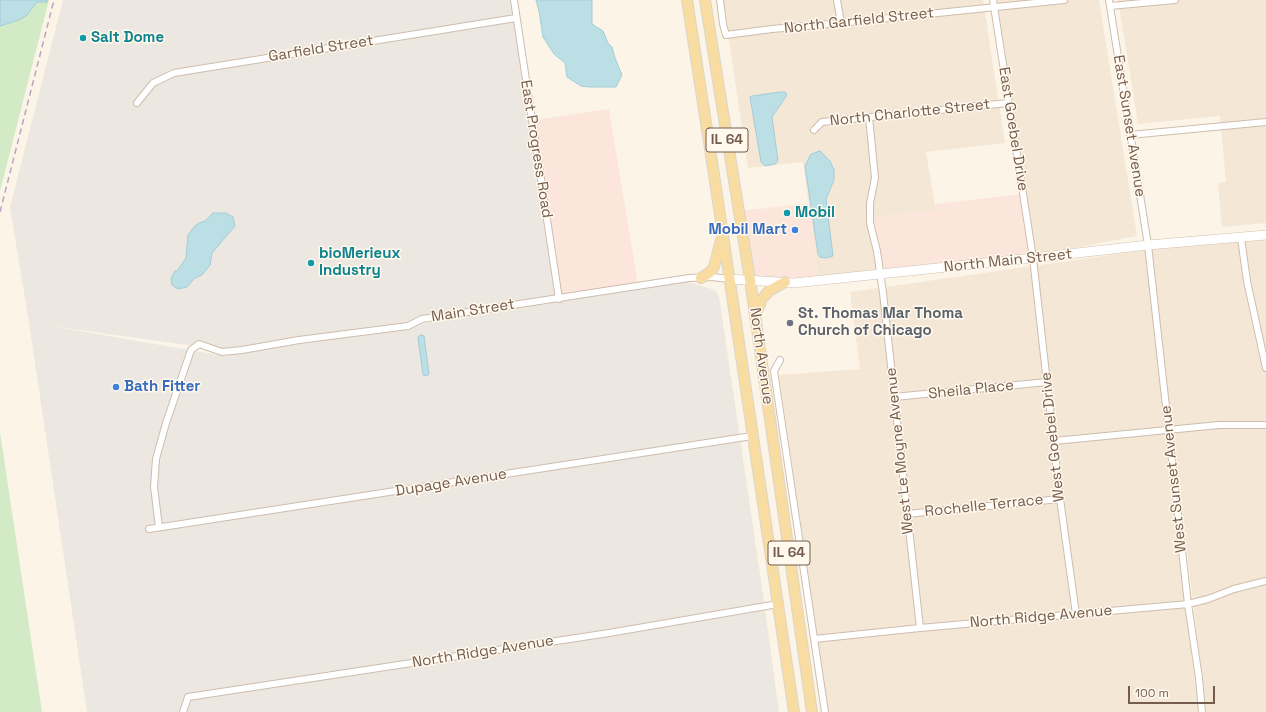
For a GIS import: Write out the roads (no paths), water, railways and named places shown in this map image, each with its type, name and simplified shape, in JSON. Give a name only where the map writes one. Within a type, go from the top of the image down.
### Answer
[{"type":"main road","name":"North Avenue","points":[[687,0],[794,712]]},
{"type":"main road","name":"North Avenue","points":[[705,0],[750,280],[812,712]]},
{"type":"main road","points":[[701,278],[710,272],[714,267],[723,235]]},
{"type":"main road","points":[[755,316],[762,299],[769,291],[784,282]]},
{"type":"street","name":"East Progress Road","points":[[514,0],[559,299]]},
{"type":"street","name":"North Garfield Street","points":[[720,0],[726,35],[772,29],[1064,0]]},
{"type":"street","points":[[837,0],[840,23]]},
{"type":"street","name":"East Goebel Drive","points":[[993,0],[1008,103],[1034,258]]},
{"type":"street","points":[[1110,3],[1175,0]]},
{"type":"street","name":"East Sunset Avenue","points":[[1110,3],[1148,245]]},
{"type":"street","name":"Garfield Street","points":[[137,103],[153,83],[174,73],[516,18]]},
{"type":"street","name":"North Charlotte Street","points":[[814,130],[822,122],[1008,103]]},
{"type":"street","name":"West Le Moyne Avenue","points":[[869,117],[875,178],[870,204],[870,223],[877,251],[880,274],[920,628]]},
{"type":"street","points":[[1130,135],[1266,122]]},
{"type":"street","name":"North Main Street","points":[[750,280],[794,283],[1148,245],[1266,235]]},
{"type":"street","points":[[1241,238],[1247,281],[1266,368]]},
{"type":"street","name":"West Sunset Avenue","points":[[1148,245],[1188,604],[1199,678],[1202,712]]},
{"type":"street","name":"West Goebel Drive","points":[[1034,258],[1060,499],[1076,614]]},
{"type":"street","name":"Main Street","points":[[159,527],[154,487],[156,459],[166,423],[191,350],[199,344],[222,352],[242,350],[408,326],[422,319],[689,278],[750,280]]},
{"type":"street","name":"North Avenue","points":[[780,360],[774,371],[825,712]]},
{"type":"street","name":"Sheila Place","points":[[894,397],[1047,382]]},
{"type":"street","points":[[1054,441],[1218,425],[1266,425]]},
{"type":"street","name":"Dupage Avenue","points":[[149,528],[752,436]]},
{"type":"street","name":"Rochelle Terrace","points":[[907,514],[1060,499]]},
{"type":"street","name":"North Ridge Avenue","points":[[814,639],[1188,604],[1208,599],[1234,589],[1266,581]]},
{"type":"street","name":"North Ridge Avenue","points":[[183,712],[188,697],[609,633],[778,604]]},
{"type":"water","points":[[0,0],[47,0],[47,2],[37,2],[27,15],[19,20],[0,26]]},
{"type":"water","points":[[536,0],[592,0],[592,24],[603,31],[608,43],[612,47],[622,75],[616,87],[581,86],[567,77],[565,63],[554,54],[543,37]]},
{"type":"water","points":[[785,92],[787,95],[772,117],[778,161],[775,164],[765,166],[761,162],[750,97]]},
{"type":"water","points":[[820,151],[830,161],[834,170],[834,180],[826,199],[833,256],[826,258],[820,257],[818,254],[805,166],[811,154]]},
{"type":"water","points":[[213,213],[226,213],[233,217],[235,226],[212,253],[210,265],[202,275],[195,278],[187,287],[178,289],[172,285],[171,278],[186,258],[188,235],[194,227],[205,221]]},
{"type":"water","points":[[422,335],[424,336],[429,374],[427,376],[423,375],[418,338]]},
{"type":"railway","points":[[0,212],[54,0]]},
{"type":"place","name":"Salt Dome","points":[[83,38]]},
{"type":"place","name":"Mobil","points":[[787,213]]},
{"type":"place","name":"Mobil Mart","points":[[795,230]]},
{"type":"place","name":"bioMerieux Industry","points":[[311,263]]},
{"type":"place","name":"St. Thomas Mar Thoma Church of Chicago","points":[[790,323]]},
{"type":"place","name":"Bath Fitter","points":[[116,387]]}]
